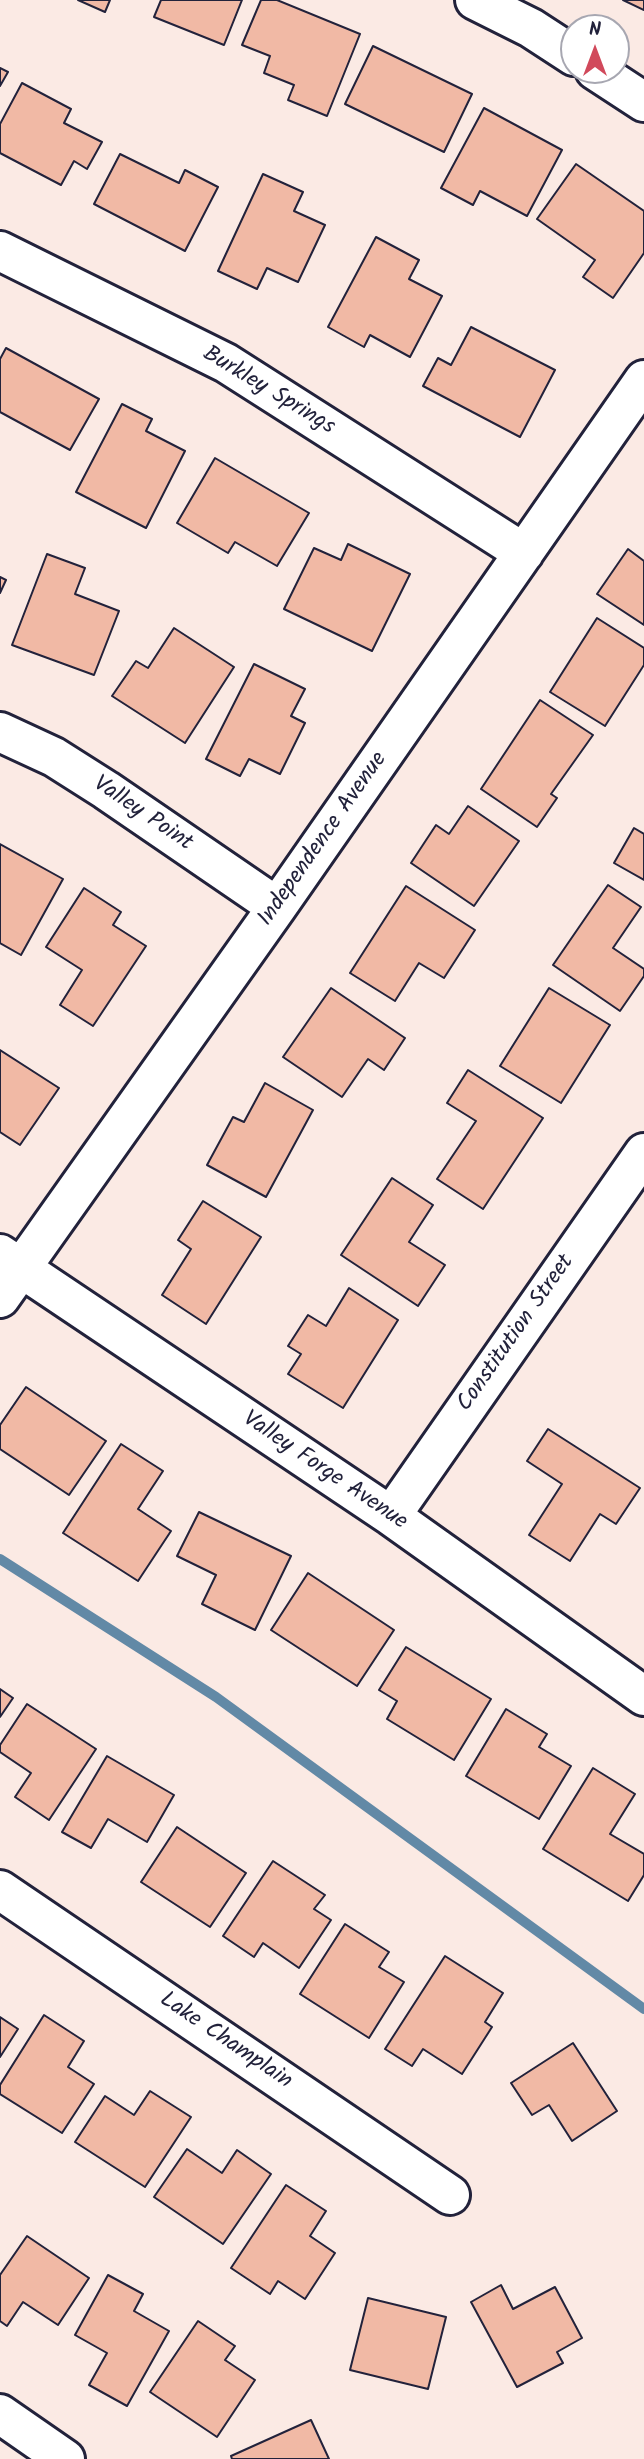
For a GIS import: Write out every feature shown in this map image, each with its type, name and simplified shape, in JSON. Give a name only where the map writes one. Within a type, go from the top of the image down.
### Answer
[{"type":"street","points":[[474,0],[531,28],[560,47]]},
{"type":"street","points":[[616,84],[644,102]]},
{"type":"street","name":"Burkley Springs","points":[[0,251],[226,363],[524,553]]},
{"type":"street","name":"Independence Avenue","points":[[7,1273],[278,907],[644,380]]},
{"type":"street","name":"Valley Point","points":[[0,732],[54,757],[278,907]]},
{"type":"street","name":"Constitution Street","points":[[391,1516],[644,1153]]},
{"type":"street","name":"Valley Forge Avenue","points":[[7,1273],[391,1516],[644,1696]]},
{"type":"street","name":"Lake Champlain","points":[[0,1890],[450,2195]]},
{"type":"street","points":[[0,2414],[65,2459]]},
{"type":"building","points":[[78,0],[110,0],[105,12]]},
{"type":"building","points":[[161,0],[242,0],[224,45],[154,17]]},
{"type":"building","points":[[261,0],[277,0],[360,34],[327,116],[288,100],[294,85],[264,73],[270,56],[242,45]]},
{"type":"building","points":[[623,0],[644,0],[644,10]]},
{"type":"building","points":[[373,46],[472,94],[444,152],[345,104]]},
{"type":"building","points":[[0,68],[8,72],[0,86]]},
{"type":"building","points":[[22,83],[71,109],[64,123],[102,142],[87,169],[74,161],[61,185],[0,153],[0,124]]},
{"type":"building","points":[[484,108],[562,150],[527,216],[480,191],[473,205],[441,188]]},
{"type":"building","points":[[120,154],[179,183],[185,170],[218,187],[185,251],[94,204]]},
{"type":"building","points":[[576,164],[644,211],[644,253],[613,298],[583,277],[595,260],[537,219]]},
{"type":"building","points":[[263,174],[303,192],[294,211],[325,225],[298,282],[267,268],[257,289],[218,271]]},
{"type":"building","points":[[376,237],[419,260],[409,279],[442,296],[410,357],[370,335],[364,347],[328,327]]},
{"type":"building","points":[[471,327],[555,370],[520,437],[423,386],[438,358],[451,365]]},
{"type":"building","points":[[6,348],[99,399],[70,450],[0,412],[0,359]]},
{"type":"building","points":[[122,404],[152,419],[146,431],[185,451],[146,528],[76,492]]},
{"type":"building","points":[[215,458],[309,513],[277,566],[235,542],[228,553],[177,523]]},
{"type":"building","points":[[348,544],[410,574],[372,651],[284,609],[314,548],[341,560]]},
{"type":"building","points":[[628,549],[644,561],[644,625],[597,594]]},
{"type":"building","points":[[47,554],[85,568],[75,594],[119,611],[94,675],[12,645]]},
{"type":"building","points":[[0,577],[6,580],[0,593]]},
{"type":"building","points":[[597,618],[644,648],[644,665],[605,726],[550,692]]},
{"type":"building","points":[[174,628],[234,667],[185,743],[112,696],[136,661],[148,668]]},
{"type":"building","points":[[254,664],[305,689],[291,716],[305,723],[280,774],[249,759],[240,776],[206,759]]},
{"type":"building","points":[[540,700],[593,735],[551,794],[557,798],[537,827],[481,789]]},
{"type":"building","points":[[468,806],[519,841],[474,906],[411,863],[436,825],[449,834]]},
{"type":"building","points":[[634,828],[644,834],[644,880],[614,863]]},
{"type":"building","points":[[0,844],[63,879],[21,955],[0,943]]},
{"type":"building","points":[[608,885],[641,907],[613,948],[644,969],[644,976],[620,1011],[553,965]]},
{"type":"building","points":[[406,886],[475,930],[444,978],[419,963],[395,1001],[350,973]]},
{"type":"building","points":[[84,888],[121,912],[113,925],[146,946],[93,1026],[60,1005],[82,970],[46,947]]},
{"type":"building","points":[[331,988],[405,1038],[384,1070],[368,1059],[342,1097],[283,1057]]},
{"type":"building","points":[[549,988],[610,1025],[561,1103],[500,1066]]},
{"type":"building","points":[[0,1050],[59,1088],[20,1145],[0,1132]]},
{"type":"building","points":[[468,1070],[543,1118],[483,1209],[437,1179],[476,1121],[447,1103]]},
{"type":"building","points":[[265,1083],[313,1110],[266,1197],[207,1165],[233,1117],[244,1122]]},
{"type":"building","points":[[392,1178],[433,1205],[409,1242],[445,1265],[418,1306],[341,1255]]},
{"type":"building","points":[[203,1201],[261,1237],[206,1324],[162,1295],[191,1249],[178,1240]]},
{"type":"building","points":[[349,1288],[398,1320],[343,1408],[288,1374],[301,1354],[288,1346],[308,1315],[326,1326]]},
{"type":"building","points":[[26,1387],[106,1441],[69,1495],[0,1449],[0,1425]]},
{"type":"building","points":[[548,1429],[640,1488],[616,1524],[600,1514],[570,1561],[529,1535],[562,1484],[527,1461]]},
{"type":"building","points":[[121,1444],[163,1471],[138,1509],[171,1531],[138,1581],[63,1533]]},
{"type":"building","points":[[199,1512],[291,1556],[255,1630],[202,1604],[216,1575],[177,1556]]},
{"type":"building","points":[[308,1573],[394,1630],[357,1686],[271,1630]]},
{"type":"building","points":[[406,1647],[491,1699],[454,1760],[387,1719],[397,1701],[379,1690]]},
{"type":"building","points":[[0,1689],[13,1698],[0,1717]]},
{"type":"building","points":[[27,1704],[96,1749],[49,1820],[15,1797],[31,1773],[0,1752],[0,1745]]},
{"type":"building","points":[[506,1709],[547,1734],[539,1747],[571,1766],[539,1819],[466,1776]]},
{"type":"building","points":[[107,1756],[174,1795],[147,1842],[108,1819],[91,1848],[62,1832]]},
{"type":"building","points":[[593,1768],[635,1794],[610,1834],[644,1854],[644,1875],[628,1901],[543,1849]]},
{"type":"building","points":[[177,1827],[246,1873],[210,1927],[141,1882]]},
{"type":"building","points":[[273,1861],[325,1895],[314,1909],[331,1920],[299,1968],[263,1943],[254,1957],[223,1936]]},
{"type":"building","points":[[345,1924],[389,1952],[379,1967],[404,1982],[369,2038],[300,1994]]},
{"type":"building","points":[[445,1956],[503,1993],[485,2022],[492,2027],[462,2074],[423,2049],[412,2066],[385,2049]]},
{"type":"building","points":[[44,2015],[84,2041],[68,2067],[94,2084],[62,2133],[0,2094],[0,2085]]},
{"type":"building","points":[[0,2017],[18,2029],[0,2057]]},
{"type":"building","points":[[573,2043],[617,2111],[572,2141],[549,2105],[532,2115],[511,2083]]},
{"type":"building","points":[[150,2091],[191,2117],[145,2187],[75,2142],[105,2096],[134,2115]]},
{"type":"building","points":[[187,2149],[222,2173],[237,2150],[271,2174],[223,2244],[154,2197]]},
{"type":"building","points":[[286,2185],[326,2211],[310,2236],[335,2253],[305,2299],[278,2281],[270,2294],[231,2268]]},
{"type":"building","points":[[27,2236],[89,2278],[58,2325],[23,2302],[7,2326],[0,2321],[0,2275]]},
{"type":"building","points":[[108,2275],[143,2294],[134,2311],[169,2331],[127,2406],[89,2385],[107,2353],[75,2335]]},
{"type":"building","points":[[501,2285],[513,2309],[555,2287],[582,2338],[557,2352],[563,2363],[517,2387],[471,2302]]},
{"type":"building","points":[[368,2298],[446,2317],[428,2389],[350,2370]]},
{"type":"building","points":[[198,2321],[235,2346],[225,2360],[255,2380],[217,2437],[150,2392]]},
{"type":"building","points":[[311,2420],[329,2459],[232,2459],[231,2456]]},
{"type":"waterway","points":[[0,1559],[216,1697],[644,2009]]}]
